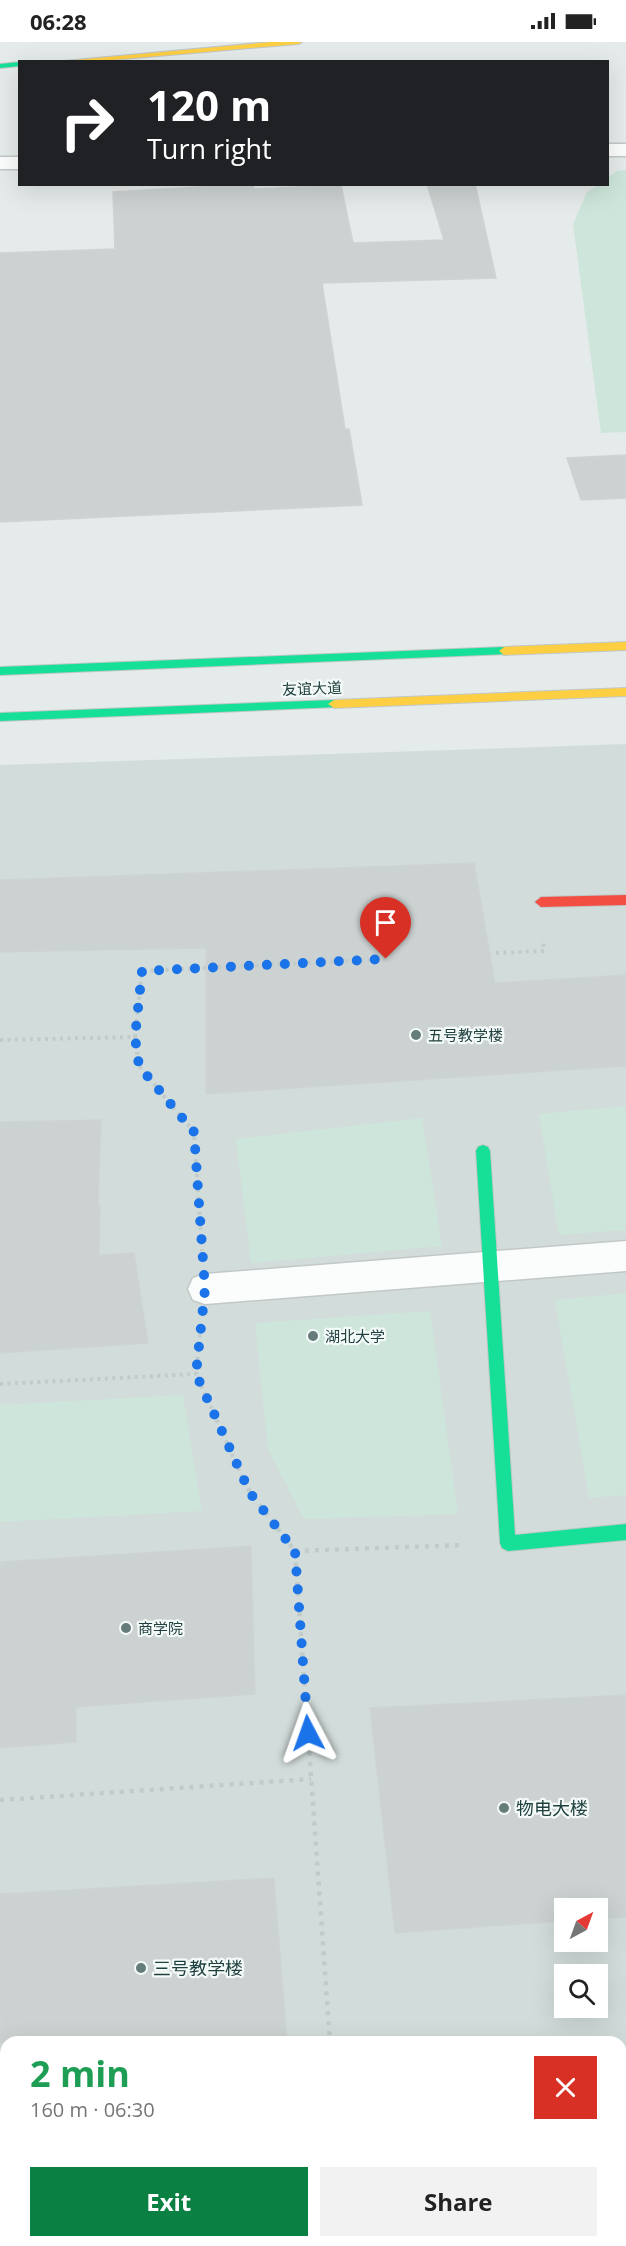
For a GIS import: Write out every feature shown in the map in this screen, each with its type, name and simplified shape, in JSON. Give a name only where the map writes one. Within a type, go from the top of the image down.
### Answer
[{"type":"main road","points":[[81,60],[298,42]]},
{"type":"main road","points":[[0,66],[18,64]]},
{"type":"main road","name":"友谊大道","points":[[0,671],[626,646]]},
{"type":"main road","name":"友谊大道","points":[[0,717],[626,692]]},
{"type":"main road","points":[[541,902],[626,900]]},
{"type":"main road","points":[[483,1151],[508,1543],[626,1532]]},
{"type":"street","points":[[609,150],[626,150]]},
{"type":"street","points":[[0,163],[18,163]]},
{"type":"street","points":[[205,1289],[626,1256]]},
{"type":"path","points":[[330,2036],[295,1551],[250,1493],[196,1374],[205,1289],[194,1132],[139,1066],[135,1037],[142,971],[386,959]]},
{"type":"path","points":[[0,1040],[135,1037]]},
{"type":"path","points":[[0,1384],[196,1374]]},
{"type":"path","points":[[295,1551],[508,1543]]},
{"type":"path","points":[[0,1800],[311,1779]]},
{"type":"shaded area","name":"湖北大学","points":[[626,744],[626,2036],[0,2036],[0,765]]},
{"type":"green space","points":[[626,170],[626,432],[601,433],[573,224],[587,192],[596,186],[609,186],[609,176],[617,171]]},
{"type":"green space","points":[[626,1106],[626,1230],[559,1235],[539,1114]]},
{"type":"green space","points":[[422,1118],[442,1246],[251,1263],[236,1139]]},
{"type":"green space","points":[[626,1293],[626,1495],[589,1498],[555,1300]]},
{"type":"green space","points":[[430,1311],[458,1514],[304,1519],[268,1449],[255,1323]]},
{"type":"green space","points":[[183,1395],[202,1511],[0,1522],[0,1405]]},
{"type":"building","points":[[218,186],[253,186],[254,189],[341,186],[353,243],[444,240],[428,186],[475,186],[496,278],[322,283],[345,429],[349,429],[362,505],[0,522],[0,253],[115,249],[113,192]]},
{"type":"building","points":[[626,455],[626,498],[581,500],[567,458]]},
{"type":"building","points":[[474,863],[495,983],[626,975],[626,1066],[206,1094],[206,948],[0,952],[0,880]]},
{"type":"building","points":[[101,1120],[99,1255],[134,1253],[148,1343],[0,1353],[0,1122]]},
{"type":"building","name":"商学院","points":[[251,1546],[255,1694],[76,1707],[76,1742],[0,1748],[0,1562]]},
{"type":"building","name":"物电大楼","points":[[626,1695],[626,1917],[608,1918],[608,1898],[554,1898],[554,1922],[395,1933],[370,1708]]},
{"type":"building","name":"三号教学楼","points":[[274,1878],[287,2036],[0,2036],[0,1894]]},
{"type":"traffic: fast","points":[[0,66],[18,64]]},
{"type":"traffic: fast","points":[[0,671],[504,651]]},
{"type":"traffic: fast","points":[[0,717],[334,704]]},
{"type":"traffic: fast","points":[[483,1151],[508,1543],[626,1532]]},
{"type":"traffic: slow","points":[[80,60],[298,42]]},
{"type":"traffic: slow","points":[[504,651],[626,646]]},
{"type":"traffic: slow","points":[[334,704],[626,692]]},
{"type":"traffic: jam","points":[[541,902],[626,900]]},
{"type":"place","name":"五号教学楼","points":[[416,1035]]},
{"type":"place","name":"湖北大学","points":[[313,1336]]},
{"type":"place","name":"商学院","points":[[126,1628]]},
{"type":"place","name":"物电大楼","points":[[504,1808]]},
{"type":"place","name":"三号教学楼","points":[[141,1968]]},
{"type":"route","points":[[308,1733],[295,1551],[250,1493],[196,1374],[205,1289],[194,1132],[139,1066],[135,1037],[142,971],[386,959]]}]
